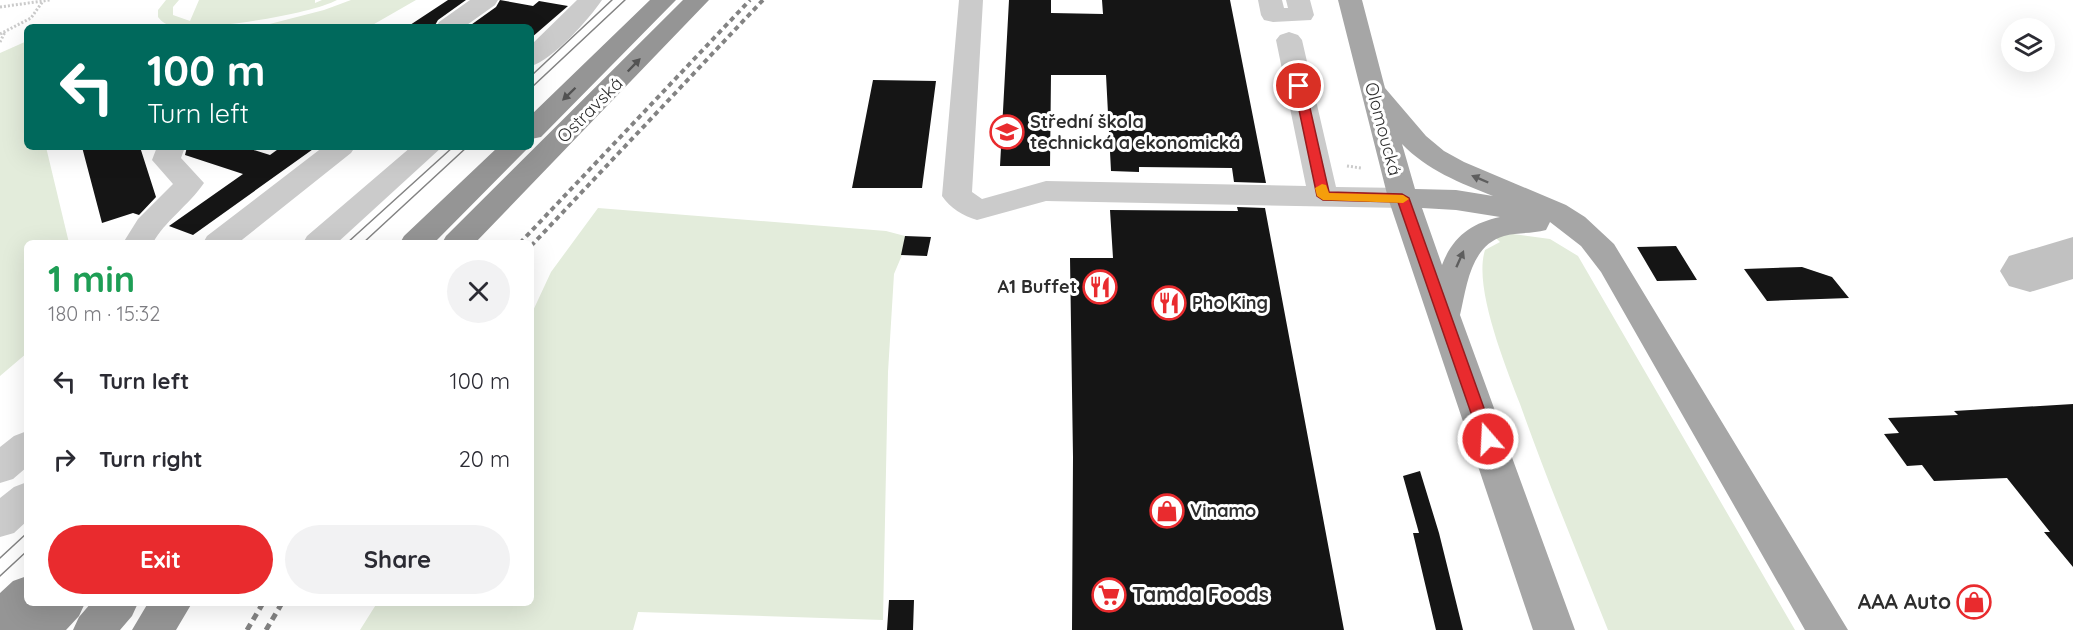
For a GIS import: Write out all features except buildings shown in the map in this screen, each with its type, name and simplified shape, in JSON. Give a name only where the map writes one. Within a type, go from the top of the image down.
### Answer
[{"type":"highway","name":"Ostravská","points":[[534,128],[664,0]]},
{"type":"highway","name":"Ostravská","points":[[460,240],[697,0]]},
{"type":"highway","points":[[481,240],[518,199],[594,106]]},
{"type":"highway","points":[[418,240],[512,150]]},
{"type":"highway","points":[[404,240],[433,214],[484,176]]},
{"type":"highway","points":[[0,621],[24,597]]},
{"type":"highway","points":[[40,630],[61,606]]},
{"type":"highway","points":[[94,630],[114,606]]},
{"type":"highway","points":[[153,630],[169,606]]},
{"type":"main road","name":"Olomoucká","points":[[1350,0],[1402,198],[1554,630]]},
{"type":"main road","points":[[1372,89],[1408,135],[1432,155],[1463,172],[1555,210],[1594,240],[1613,267],[1827,630]]},
{"type":"main road","points":[[1402,198],[1456,200],[1511,208],[1548,218],[1592,244],[1613,267]]},
{"type":"main road","points":[[1444,315],[1459,261],[1470,241],[1478,234],[1499,227],[1530,223],[1545,223],[1568,228]]},
{"type":"street","points":[[452,24],[486,0]]},
{"type":"street","points":[[534,55],[590,0]]},
{"type":"street","points":[[971,0],[957,196],[977,210],[1046,190],[1402,198]]},
{"type":"street","points":[[1270,0],[1273,15],[1302,15],[1298,0]]},
{"type":"street","points":[[1289,40],[1323,196]]},
{"type":"street","points":[[139,240],[142,232],[182,196],[189,183],[166,160],[170,150]]},
{"type":"street","points":[[222,240],[337,150]]},
{"type":"street","points":[[321,240],[426,150]]},
{"type":"street","points":[[0,468],[24,448]]},
{"type":"street","points":[[0,521],[24,501]]},
{"type":"path","points":[[0,7],[50,0]]},
{"type":"path","points":[[0,34],[31,18],[44,1]]},
{"type":"path","points":[[0,42],[6,31]]},
{"type":"path","points":[[1347,166],[1361,168]]},
{"type":"green space","points":[[166,0],[179,0],[173,7],[173,15],[190,21],[199,0],[315,0],[315,3],[322,0],[337,0],[305,11],[231,24],[166,24],[158,17],[158,10]]},
{"type":"green space","points":[[351,0],[416,0],[374,24],[270,24],[324,10]]},
{"type":"green space","points":[[24,42],[24,150],[47,150],[68,240],[24,240],[24,356],[0,376],[0,53]]},
{"type":"green space","points":[[598,208],[886,231],[905,236],[902,255],[894,274],[888,372],[883,620],[638,612],[633,630],[360,630],[375,606],[534,606],[534,309],[551,272]]},
{"type":"green space","points":[[1513,234],[1550,239],[1578,256],[1795,630],[1608,630],[1530,432],[1487,305],[1482,266],[1485,250],[1500,242],[1494,236]]},
{"type":"taxiway","points":[[2030,271],[2073,258]]},
{"type":"tram line","points":[[534,73],[612,0]]},
{"type":"tram line","points":[[534,85],[625,0]]},
{"type":"tram line","points":[[350,240],[450,150]]},
{"type":"tram line","points":[[366,240],[464,150]]},
{"type":"tram line","points":[[0,558],[24,536]]},
{"type":"tram line","points":[[0,576],[24,554]]},
{"type":"railway","points":[[523,240],[750,0]]},
{"type":"railway","points":[[534,243],[763,0]]},
{"type":"railway","points":[[247,630],[261,606]]},
{"type":"railway","points":[[266,630],[280,606]]},
{"type":"slow traffic","points":[[1322,188],[1323,196],[1403,199]]},
{"type":"place","name":"Střední škola technická a ekonomická","points":[[1007,132]]},
{"type":"place","name":"A1 Buffet","points":[[1100,287]]},
{"type":"place","name":"Pho King","points":[[1169,303]]},
{"type":"place","name":"Vinamo","points":[[1167,511]]},
{"type":"place","name":"Tamda Foods","points":[[1109,595]]},
{"type":"place","name":"AAA Auto","points":[[1974,602]]},
{"type":"route","points":[[1299,86],[1323,196],[1357,199],[1402,198],[1488,439]]}]
